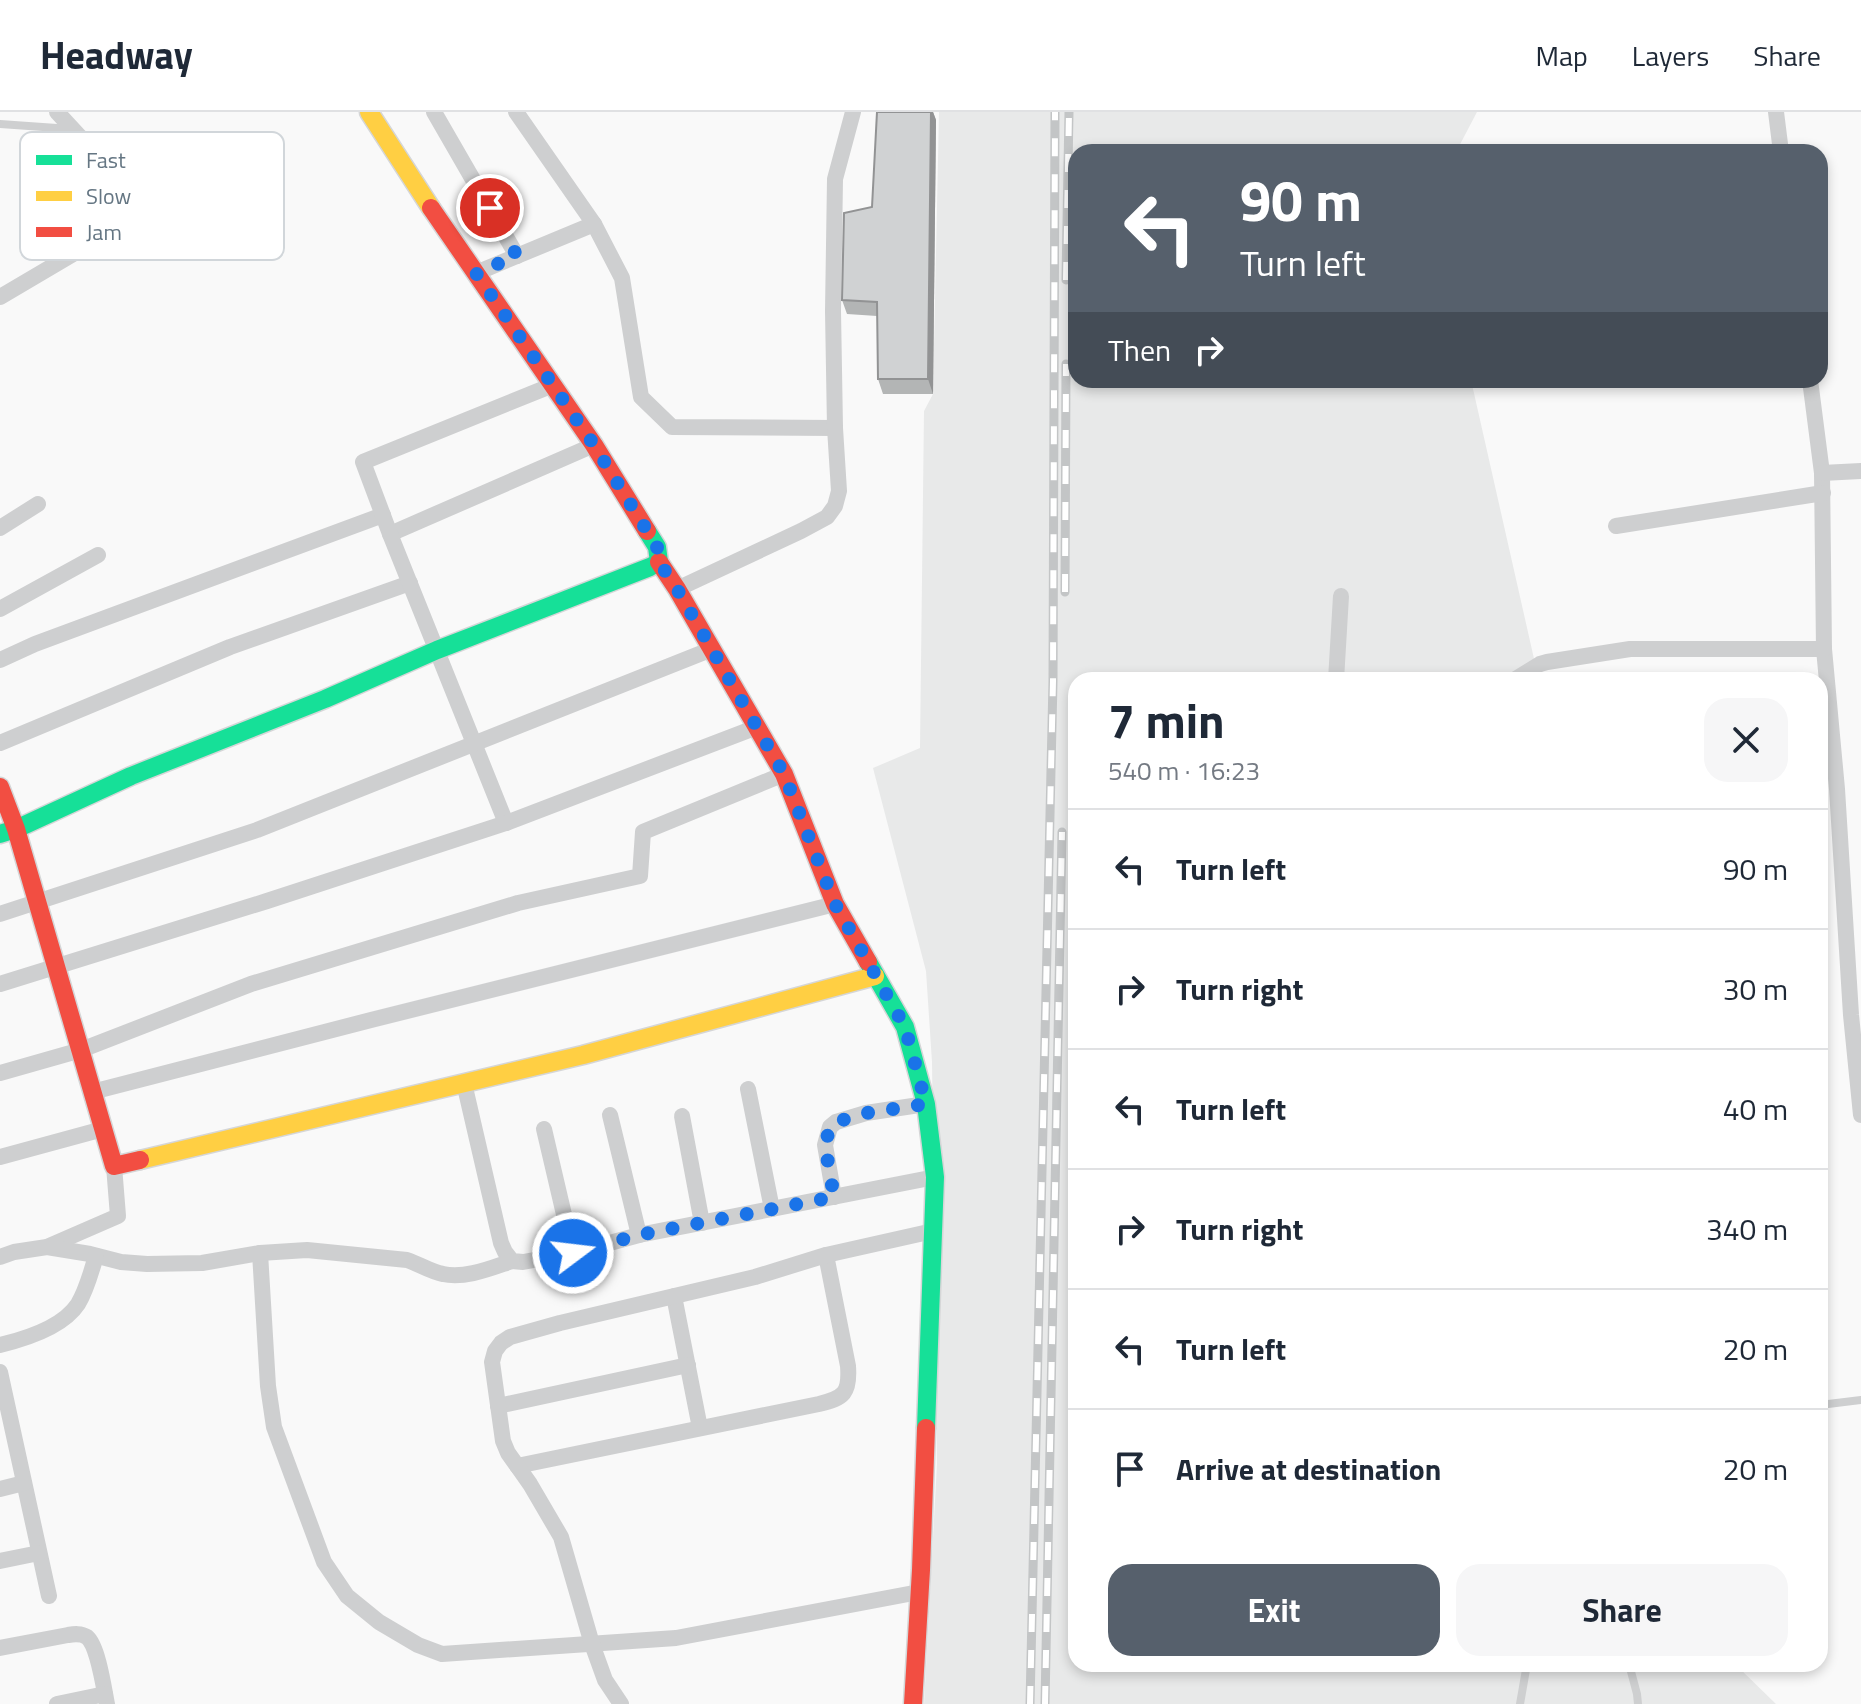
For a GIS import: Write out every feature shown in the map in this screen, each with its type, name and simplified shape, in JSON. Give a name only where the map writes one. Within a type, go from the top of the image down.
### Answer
[{"type":"street","points":[[57,112],[76,132]]},
{"type":"street","points":[[369,112],[419,191],[594,445],[657,547],[659,562],[784,774],[835,904],[905,1027],[926,1104],[935,1177],[913,1704]]},
{"type":"street","points":[[434,112],[517,256]]},
{"type":"street","points":[[516,112],[594,224],[622,278],[641,397],[672,427],[835,428]]},
{"type":"street","points":[[677,589],[801,531],[827,517],[835,506],[839,491],[833,311],[835,179],[853,112]]},
{"type":"street","points":[[1776,112],[1780,144]]},
{"type":"street","points":[[476,273],[594,224]]},
{"type":"street","points":[[0,297],[63,260]]},
{"type":"street","points":[[506,823],[363,462],[553,385]]},
{"type":"street","points":[[1811,388],[1822,473],[1826,672]]},
{"type":"street","points":[[390,534],[594,445]]},
{"type":"street","points":[[1822,473],[1861,471]]},
{"type":"street","points":[[1616,526],[1823,493]]},
{"type":"street","points":[[0,528],[38,504]]},
{"type":"street","points":[[0,660],[383,515]]},
{"type":"street","points":[[0,609],[98,555]]},
{"type":"street","points":[[8,832],[131,776],[659,562]]},
{"type":"street","points":[[0,743],[230,647],[410,583]]},
{"type":"street","points":[[1336,672],[1341,596]]},
{"type":"street","points":[[0,914],[257,830],[712,649]]},
{"type":"street","points":[[1527,672],[1540,664],[1630,649],[1824,649]]},
{"type":"street","points":[[1828,692],[1861,1115]]},
{"type":"street","points":[[0,984],[506,823],[757,727]]},
{"type":"street","points":[[0,1073],[81,1050],[251,984],[518,903],[640,876],[643,832],[784,774]]},
{"type":"street","points":[[0,787],[8,832],[37,903],[114,1166],[118,1216],[47,1247],[0,1257]]},
{"type":"street","points":[[1828,790],[1837,789]]},
{"type":"street","points":[[92,1092],[835,904]]},
{"type":"street","points":[[114,1166],[616,1047],[875,976]]},
{"type":"street","points":[[464,1083],[501,1243],[512,1261]]},
{"type":"street","points":[[748,1089],[772,1209]]},
{"type":"street","points":[[834,1197],[825,1145],[830,1127],[856,1116],[926,1104]]},
{"type":"street","points":[[610,1115],[639,1235]]},
{"type":"street","points":[[682,1116],[702,1223]]},
{"type":"street","points":[[0,1157],[103,1129]]},
{"type":"street","points":[[544,1129],[573,1253]]},
{"type":"street","points":[[47,1247],[121,1262],[161,1264],[202,1263],[260,1253],[307,1250],[407,1260],[448,1275],[473,1272],[512,1261],[523,1262],[573,1253],[639,1235],[935,1177]]},
{"type":"street","points":[[621,1704],[605,1680],[592,1644],[561,1537],[503,1441],[492,1362],[495,1351],[510,1337],[560,1323],[933,1231]]},
{"type":"street","points":[[260,1253],[268,1386],[274,1427],[324,1562],[347,1596],[379,1622],[418,1645],[442,1654],[676,1638],[919,1592]]},
{"type":"street","points":[[517,1466],[831,1401],[842,1396],[847,1390],[848,1366],[826,1255]]},
{"type":"street","points":[[0,1345],[21,1340],[65,1318],[84,1292],[96,1256]]},
{"type":"street","points":[[674,1296],[700,1428]]},
{"type":"street","points":[[498,1406],[688,1365]]},
{"type":"street","points":[[0,1372],[5,1416],[24,1483],[49,1596]]},
{"type":"street","points":[[0,1489],[24,1483]]},
{"type":"street","points":[[0,1561],[39,1553]]},
{"type":"street","points":[[0,1648],[68,1635],[86,1636],[98,1663],[106,1699],[57,1704]]},
{"type":"lane","points":[[0,124],[73,129]]},
{"type":"lane","points":[[1828,1404],[1861,1400]]},
{"type":"lane","points":[[1520,1704],[1526,1672]]},
{"type":"lane","points":[[1631,1672],[1638,1704]]},
{"type":"shaded area","points":[[939,112],[1477,112],[1460,144],[1068,144],[1068,388],[1473,388],[1537,672],[1068,672],[1068,1672],[1743,1672],[1776,1704],[924,1704],[937,1464],[932,1062],[926,971],[873,768],[920,748],[924,411],[933,394]]},
{"type":"building","points":[[877,112],[931,112],[928,379],[878,379],[877,302],[842,300],[844,213],[872,207]]},
{"type":"railway","points":[[1030,1704],[1053,681],[1055,112]]},
{"type":"railway","points":[[1068,144],[1069,112]]},
{"type":"railway","points":[[1066,280],[1068,168]]},
{"type":"railway","points":[[1065,592],[1066,364]]},
{"type":"railway","points":[[1045,1704],[1062,832]]},
{"type":"traffic: fast","points":[[0,834],[131,776],[325,699],[437,650],[650,567],[659,562],[657,547],[647,531]]},
{"type":"traffic: fast","points":[[868,962],[905,1027],[926,1104],[935,1177],[926,1428]]},
{"type":"traffic: slow","points":[[369,112],[431,208]]},
{"type":"traffic: slow","points":[[140,1160],[583,1055],[875,976]]},
{"type":"traffic: jam","points":[[431,208],[594,445],[647,531]]},
{"type":"traffic: jam","points":[[659,562],[784,774],[835,904],[868,962]]},
{"type":"traffic: jam","points":[[0,787],[16,829],[114,1166],[140,1160]]},
{"type":"traffic: jam","points":[[913,1704],[926,1428]]},
{"type":"route","points":[[490,208],[517,256],[476,273],[594,445],[657,547],[659,562],[784,774],[835,904],[905,1027],[926,1104],[866,1113],[836,1122],[830,1127],[825,1145],[834,1197],[639,1235],[573,1253]]}]
